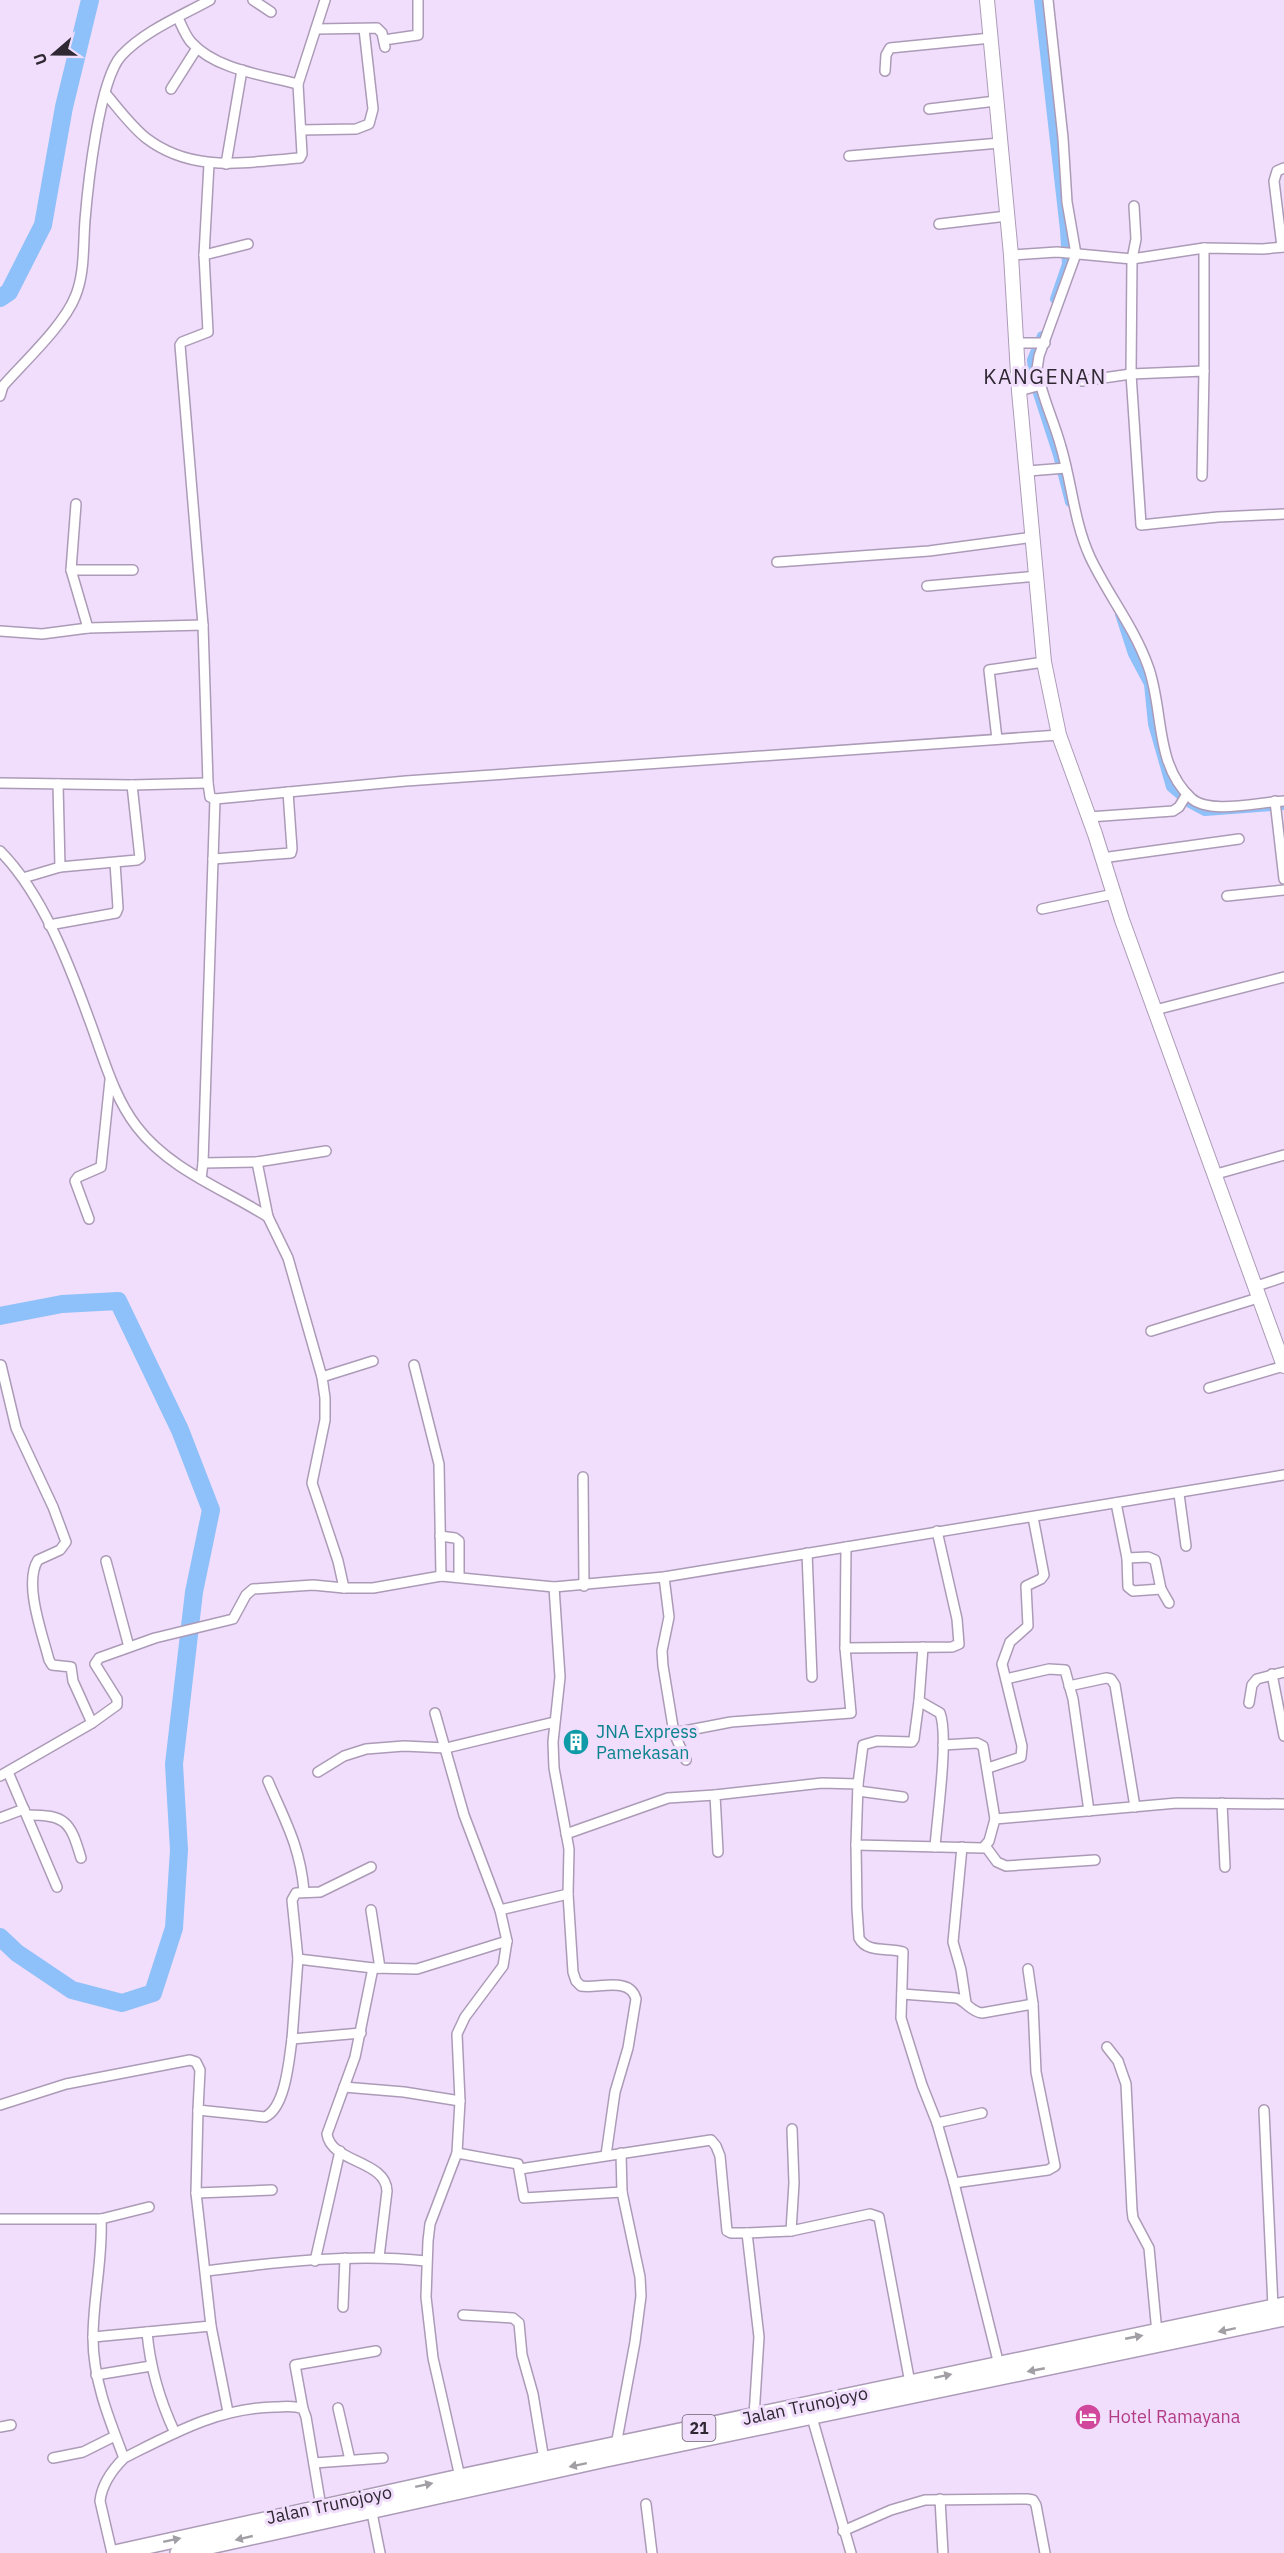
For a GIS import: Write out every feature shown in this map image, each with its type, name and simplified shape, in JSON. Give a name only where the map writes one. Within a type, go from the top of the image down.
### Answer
[{"type":"highway","name":"Jalan Trunojoyo","points":[[178,2553],[460,2477],[754,2416],[810,2411],[910,2383],[1280,2310]]},
{"type":"highway","name":"Jalan Trunojoyo","points":[[113,2553],[321,2507],[370,2503],[1280,2310]]},
{"type":"main road","points":[[987,0],[1011,255],[1015,343],[1032,387],[1028,471],[1044,662],[1059,735],[1213,1175],[1284,1366]]},
{"type":"street","points":[[0,396],[3,386],[70,309],[78,290],[89,174],[105,93],[116,64],[122,55],[143,38],[210,0]]},
{"type":"street","points":[[253,0],[271,12]]},
{"type":"street","points":[[105,93],[145,137],[168,152],[209,164],[300,158],[302,154],[298,84],[325,0]]},
{"type":"street","points":[[316,29],[379,29],[385,43],[418,35],[418,0]]},
{"type":"street","points":[[1048,0],[1063,138],[1066,202],[1073,254],[1040,343],[1032,387],[1063,469],[1084,544],[1102,581],[1142,649],[1154,683],[1163,749],[1185,798],[1201,806],[1278,806],[1284,879]]},
{"type":"street","points":[[178,18],[189,40],[211,58],[242,70],[298,84]]},
{"type":"street","points":[[301,130],[356,129],[369,124],[373,109],[364,29]]},
{"type":"street","points":[[885,71],[886,55],[890,48],[991,38]]},
{"type":"street","points":[[171,89],[197,48]]},
{"type":"street","points":[[226,164],[242,70]]},
{"type":"street","points":[[929,109],[996,101]]},
{"type":"street","points":[[849,156],[1000,143]]},
{"type":"street","points":[[201,1179],[215,799],[208,792],[203,625],[180,345],[208,332],[204,255],[209,164]]},
{"type":"street","points":[[1011,255],[1057,252],[1132,259],[1204,248],[1283,247],[1274,181],[1277,171],[1284,168]]},
{"type":"street","points":[[1134,206],[1136,239],[1132,259],[1131,374],[1141,525],[1284,514]]},
{"type":"street","points":[[939,224],[1007,216]]},
{"type":"street","points":[[204,255],[248,244]]},
{"type":"street","points":[[1202,476],[1204,248]]},
{"type":"street","points":[[1015,343],[1040,343]]},
{"type":"street","points":[[1082,381],[1131,374],[1204,371]]},
{"type":"street","points":[[1028,471],[1063,469]]},
{"type":"street","points":[[76,504],[71,570],[88,628]]},
{"type":"street","points":[[777,562],[928,551],[1034,537]]},
{"type":"street","points":[[71,570],[133,570]]},
{"type":"street","points":[[927,586],[1037,576]]},
{"type":"street","points":[[0,631],[42,634],[88,628],[203,625]]},
{"type":"street","points":[[997,740],[989,670],[1044,662]]},
{"type":"street","points":[[215,799],[385,783],[1059,735]]},
{"type":"street","points":[[0,783],[132,785],[208,783]]},
{"type":"street","points":[[58,784],[60,867]]},
{"type":"street","points":[[23,878],[60,867],[134,861],[140,858],[132,785]]},
{"type":"street","points":[[213,859],[291,853],[288,792]]},
{"type":"street","points":[[1089,818],[1170,811],[1178,809],[1185,798]]},
{"type":"street","points":[[1102,858],[1239,839]]},
{"type":"street","points":[[0,851],[23,878],[49,925],[85,1009],[110,1080],[137,1127],[159,1149],[201,1179],[268,1217]]},
{"type":"street","points":[[49,925],[116,913],[118,908],[115,863]]},
{"type":"street","points":[[1227,896],[1284,890]]},
{"type":"street","points":[[1042,909],[1114,894]]},
{"type":"street","points":[[1155,1010],[1284,977]]},
{"type":"street","points":[[89,1220],[75,1180],[101,1167],[110,1080]]},
{"type":"street","points":[[203,1163],[257,1162],[326,1151]]},
{"type":"street","points":[[1213,1175],[1284,1155]]},
{"type":"street","points":[[257,1162],[268,1217],[288,1258],[322,1377],[325,1420],[312,1474],[312,1489],[338,1561],[344,1588]]},
{"type":"street","points":[[1151,1331],[1256,1293],[1284,1277]]},
{"type":"street","points":[[322,1377],[373,1361]]},
{"type":"street","points":[[1,1365],[16,1428],[53,1507],[66,1542],[60,1550],[38,1560],[33,1572],[33,1595],[49,1660],[52,1665],[71,1667],[72,1678],[92,1723]]},
{"type":"street","points":[[414,1365],[439,1464],[441,1576]]},
{"type":"street","points":[[1209,1388],[1284,1366]]},
{"type":"street","points":[[57,1887],[25,1812],[4,1774],[92,1723],[118,1703],[96,1667],[96,1661],[167,1634],[235,1618],[246,1595],[253,1589],[313,1585],[373,1588],[441,1576],[554,1587],[584,1586],[664,1577],[1284,1475]]},
{"type":"street","points":[[583,1477],[584,1586]]},
{"type":"street","points":[[1179,1494],[1186,1546]]},
{"type":"street","points":[[1116,1503],[1127,1558],[1126,1583],[1129,1589],[1133,1591],[1161,1589]]},
{"type":"street","points":[[988,1768],[1022,1757],[1022,1746],[1002,1664],[1010,1642],[1028,1626],[1026,1586],[1041,1580],[1044,1575],[1032,1517]]},
{"type":"street","points":[[844,1648],[956,1647],[960,1642],[937,1531]]},
{"type":"street","points":[[440,1536],[455,1538],[459,1541],[459,1577]]},
{"type":"street","points":[[674,1733],[731,1722],[850,1713],[852,1710],[844,1648],[846,1547]]},
{"type":"street","points":[[807,1553],[812,1677]]},
{"type":"street","points":[[1127,1558],[1148,1557],[1155,1560],[1161,1589],[1169,1603]]},
{"type":"street","points":[[106,1561],[129,1647]]},
{"type":"street","points":[[664,1577],[669,1617],[662,1656],[674,1733],[686,1760]]},
{"type":"street","points":[[554,1587],[560,1677],[554,1722],[554,1768],[570,1867],[568,1894],[573,1972],[576,1981],[581,1986],[626,1986],[634,1993],[636,1999],[628,2049],[615,2092],[606,2155]]},
{"type":"street","points":[[923,1647],[913,1741],[909,1743],[877,1741],[863,1745],[858,1788],[856,1908],[860,1940],[868,1947],[902,1951],[901,2018],[904,2032],[937,2123],[999,2365]]},
{"type":"street","points":[[1006,1679],[1062,1668],[1065,1672],[1089,1811]]},
{"type":"street","points":[[1248,1703],[1255,1680],[1284,1672]]},
{"type":"street","points":[[1272,1674],[1284,1736]]},
{"type":"street","points":[[1069,1686],[1106,1678],[1112,1679],[1115,1685],[1135,1807]]},
{"type":"street","points":[[919,1701],[928,1704],[941,1716],[943,1745],[935,1847]]},
{"type":"street","points":[[435,1713],[464,1815],[500,1910],[507,1941],[503,1966],[465,2017],[456,2034],[460,2101],[457,2153],[430,2224],[426,2261],[426,2297],[433,2358],[460,2477]]},
{"type":"street","points":[[318,1772],[344,1756],[366,1749],[404,1746],[446,1748],[554,1722]]},
{"type":"street","points":[[943,1745],[981,1743],[988,1768],[996,1819]]},
{"type":"street","points":[[268,1781],[298,1848],[304,1891]]},
{"type":"street","points":[[566,1834],[668,1798],[822,1783],[903,1797]]},
{"type":"street","points":[[715,1795],[718,1852]]},
{"type":"street","points":[[986,1847],[993,1821],[996,1819],[1177,1803],[1284,1804]]},
{"type":"street","points":[[1222,1803],[1226,1867]]},
{"type":"street","points":[[0,1818],[25,1812],[51,1815],[64,1821],[73,1835],[81,1858]]},
{"type":"street","points":[[856,1845],[986,1847]]},
{"type":"street","points":[[962,1847],[953,1943],[961,1970],[966,2002]]},
{"type":"street","points":[[986,1847],[997,1863],[1006,1866],[1095,1860]]},
{"type":"street","points":[[198,2110],[260,2118],[270,2115],[283,2091],[292,2038],[298,1959],[292,1900],[296,1893],[320,1892],[371,1867]]},
{"type":"street","points":[[500,1910],[568,1894]]},
{"type":"street","points":[[371,1910],[377,1968],[361,2033],[327,2134],[330,2144],[377,2173],[387,2185],[379,2257]]},
{"type":"street","points":[[298,1959],[377,1968],[417,1969],[507,1941]]},
{"type":"street","points":[[954,2183],[1045,2170],[1055,2166],[1036,2072],[1033,2004],[1028,1969]]},
{"type":"street","points":[[902,1994],[956,1998],[966,2002],[976,2012],[982,2013],[1033,2004]]},
{"type":"street","points":[[292,2038],[361,2033]]},
{"type":"street","points":[[1107,2047],[1118,2061],[1126,2084],[1132,2210],[1133,2218],[1149,2248],[1157,2333]]},
{"type":"street","points":[[0,2105],[66,2084],[190,2060],[198,2063],[200,2070],[196,2193],[211,2326],[228,2412]]},
{"type":"street","points":[[344,2087],[404,2092],[460,2101]]},
{"type":"street","points":[[1264,2110],[1280,2310]]},
{"type":"street","points":[[937,2123],[982,2113]]},
{"type":"street","points":[[791,2231],[794,2183],[792,2129]]},
{"type":"street","points":[[520,2169],[712,2141],[720,2156],[728,2231],[731,2233],[791,2231],[870,2214],[878,2216],[893,2284],[910,2383]]},
{"type":"street","points":[[315,2261],[340,2151]]},
{"type":"street","points":[[457,2153],[516,2163],[520,2169],[524,2198],[622,2192]]},
{"type":"street","points":[[616,2445],[641,2296],[640,2277],[622,2192],[621,2153]]},
{"type":"street","points":[[196,2193],[272,2190]]},
{"type":"street","points":[[0,2219],[101,2219],[149,2207]]},
{"type":"street","points":[[101,2219],[102,2253],[93,2337],[96,2375],[124,2458]]},
{"type":"street","points":[[747,2233],[759,2337],[754,2416]]},
{"type":"street","points":[[206,2271],[379,2257],[426,2261]]},
{"type":"street","points":[[343,2307],[345,2259]]},
{"type":"street","points":[[463,2315],[513,2318],[519,2323],[522,2355],[533,2394],[544,2460]]},
{"type":"street","points":[[93,2337],[211,2326]]},
{"type":"street","points":[[147,2332],[151,2366],[161,2400],[176,2433]]},
{"type":"street","points":[[321,2507],[295,2365],[376,2350]]},
{"type":"street","points":[[96,2375],[151,2366]]},
{"type":"street","points":[[113,2553],[100,2501],[101,2493],[115,2467],[124,2458],[176,2433],[228,2412],[267,2407],[303,2409]]},
{"type":"street","points":[[338,2408],[350,2460]]},
{"type":"street","points":[[810,2411],[848,2552]]},
{"type":"street","points":[[0,2427],[11,2425]]},
{"type":"street","points":[[53,2458],[83,2452],[115,2436]]},
{"type":"street","points":[[314,2463],[383,2458]]},
{"type":"street","points":[[843,2531],[911,2503],[940,2499],[1033,2500],[1036,2505],[1045,2553]]},
{"type":"street","points":[[940,2499],[943,2553]]},
{"type":"street","points":[[370,2503],[379,2548]]},
{"type":"street","points":[[646,2504],[652,2553]]},
{"type":"waterway","points":[[0,298],[9,292],[43,225],[64,107],[90,0]]},
{"type":"waterway","points":[[1039,0],[1067,264],[1055,299]]},
{"type":"waterway","points":[[1042,336],[1032,360],[1034,381],[1058,455],[1070,502]]},
{"type":"waterway","points":[[1120,614],[1133,654],[1149,684],[1153,724],[1171,787],[1190,803],[1205,811],[1284,805]]},
{"type":"waterway","points":[[0,1316],[62,1304],[118,1301],[180,1430],[211,1510],[194,1592],[174,1764],[179,1850],[174,1928],[153,1993],[122,2003],[72,1990],[17,1953],[0,1937]]},
{"type":"place","name":"JNA Express Pamekasan","points":[[576,1742]]},
{"type":"place","name":"Hotel Ramayana","points":[[1088,2417]]},
{"type":"district","name":"KANGENAN","points":[[1045,377]]}]
